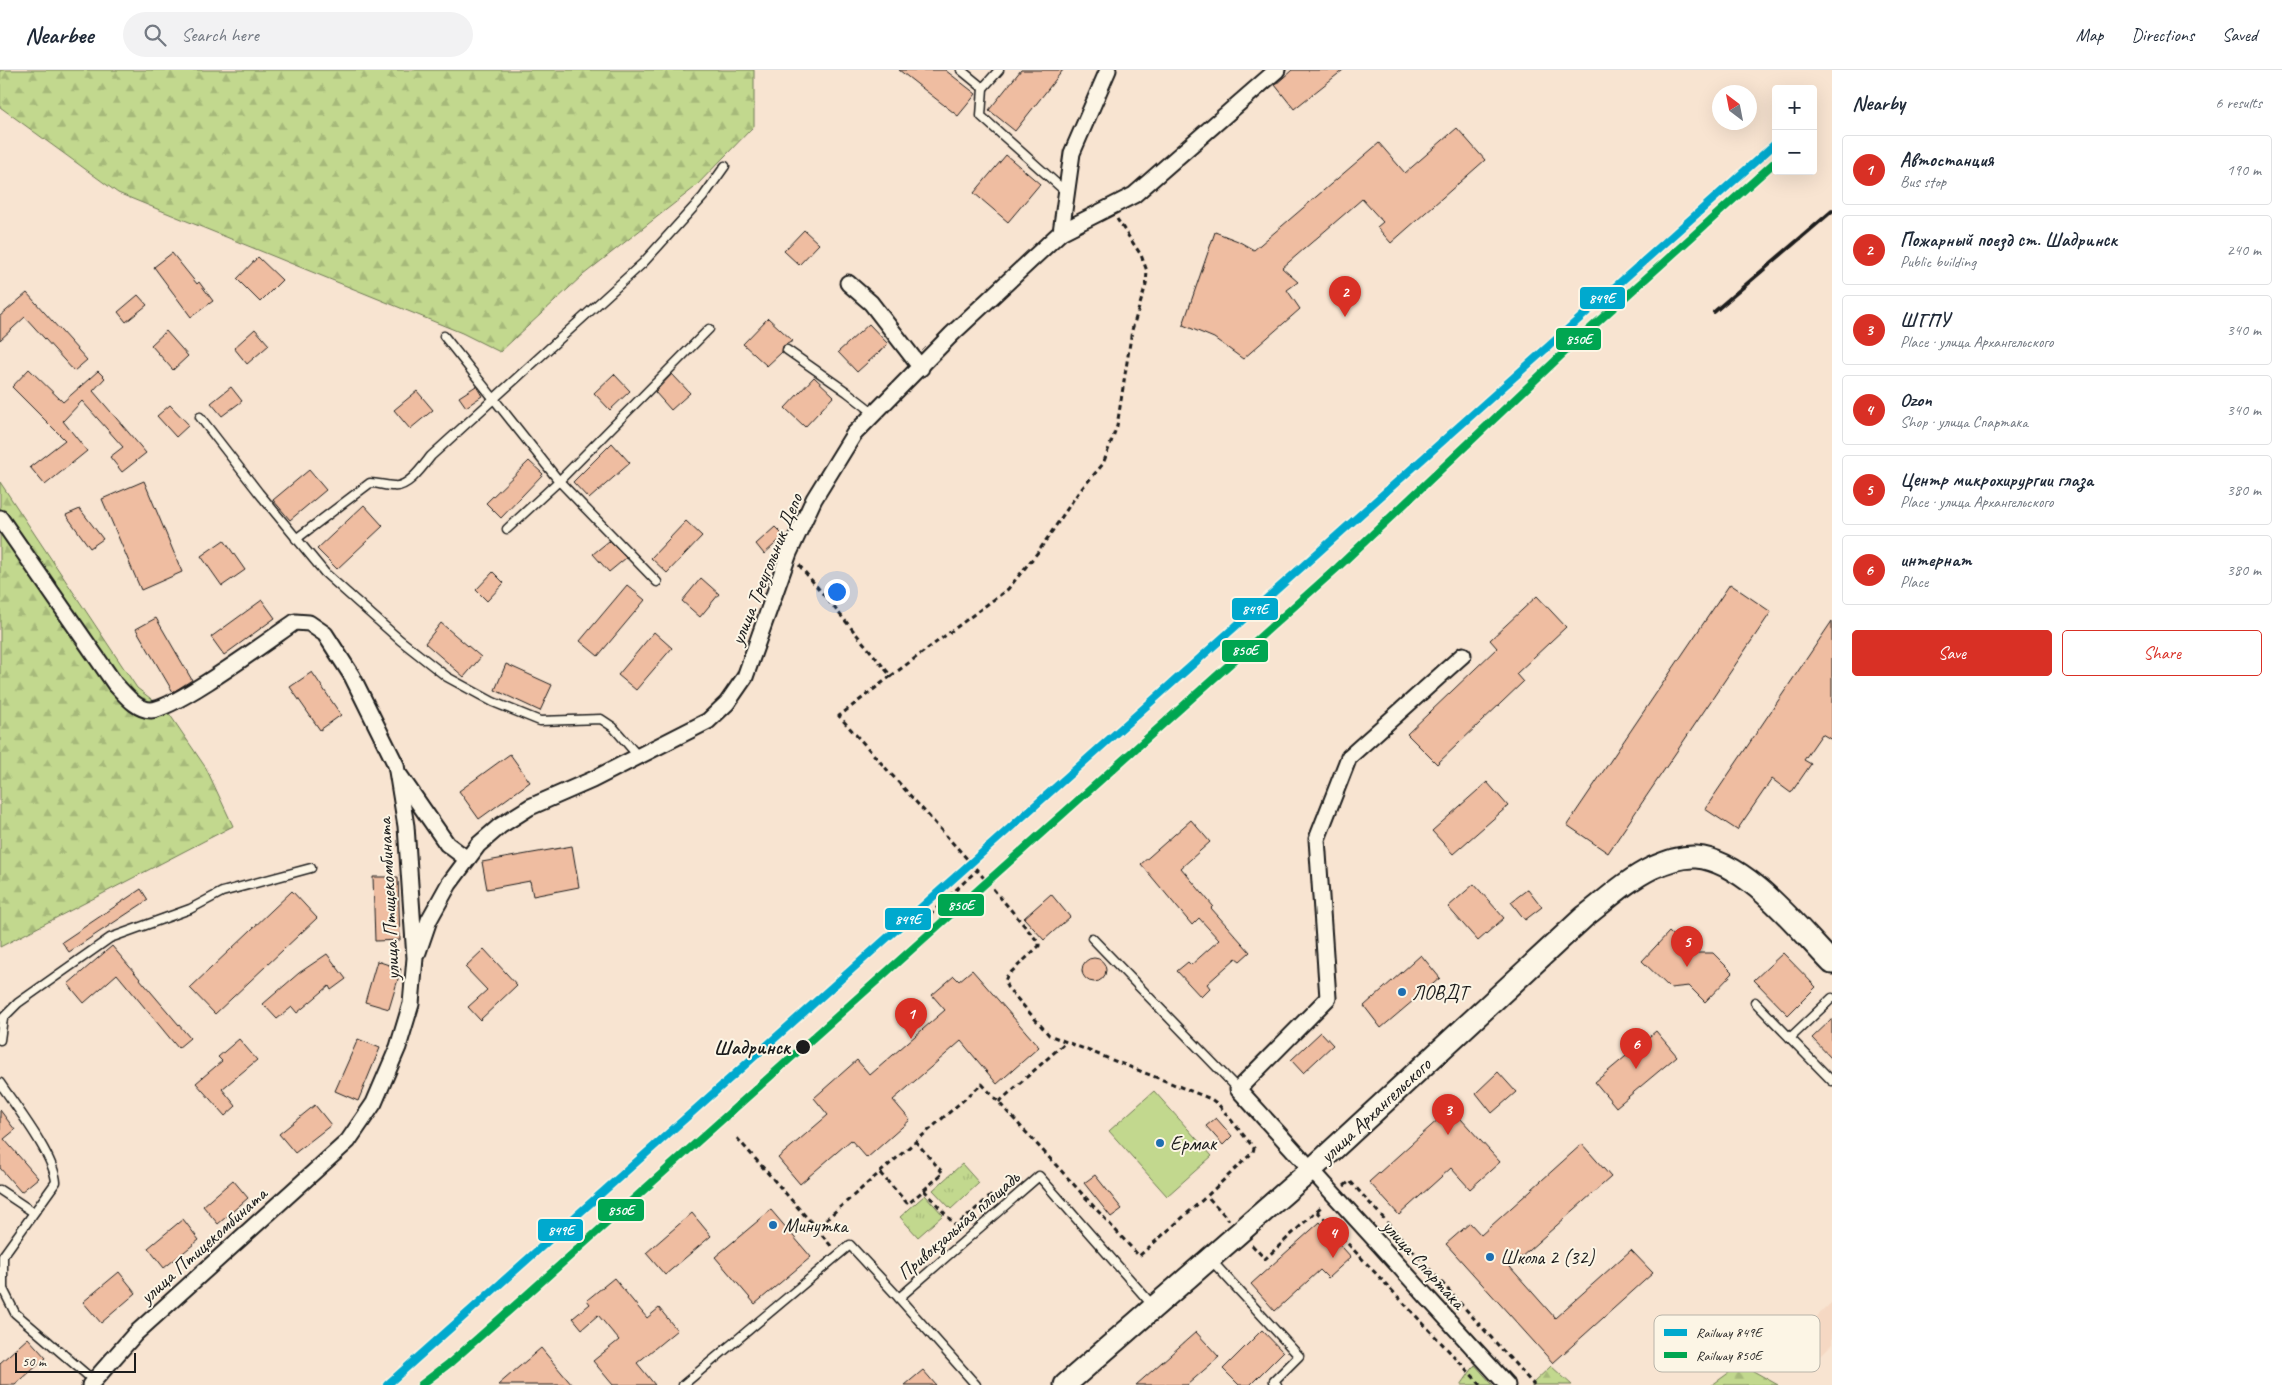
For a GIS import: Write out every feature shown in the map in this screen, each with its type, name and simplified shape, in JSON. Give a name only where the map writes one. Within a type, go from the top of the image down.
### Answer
[{"type":"street","points":[[1060,232],[1072,153],[1108,70]]},
{"type":"street","name":"улица Треугольник Депо","points":[[415,958],[429,920],[449,884],[478,845],[500,826],[530,807],[592,780],[708,722],[727,703],[745,677],[758,645],[789,553],[814,498],[854,434],[874,413],[921,368],[952,334],[1060,232],[1134,195],[1277,70]]},
{"type":"street","points":[[848,283],[871,303],[921,368]]},
{"type":"street","name":"улица Птицекомбината","points":[[0,518],[115,684],[136,705],[152,710],[180,699],[295,622],[309,623],[325,634],[352,676],[397,770],[406,826],[415,958],[411,1004],[398,1047],[374,1102],[348,1141],[135,1334],[92,1383]]},
{"type":"street","points":[[1238,1089],[1328,998],[1317,839],[1349,757],[1464,655]]},
{"type":"street","points":[[397,770],[447,844],[467,859]]},
{"type":"street","name":"улица Архангельского","points":[[1065,1385],[1311,1170],[1584,917],[1627,883],[1650,869],[1671,860],[1696,857],[1723,864],[1767,896],[1832,963]]},
{"type":"street","name":"улица Спартака","points":[[1238,1089],[1507,1385]]},
{"type":"lane","points":[[961,70],[983,88]]},
{"type":"lane","points":[[999,70],[983,88],[981,116],[1066,192]]},
{"type":"lane","points":[[296,539],[370,483],[396,487],[407,482],[431,456],[643,263],[703,197],[725,166]]},
{"type":"lane","points":[[507,529],[559,481],[709,329]]},
{"type":"lane","points":[[444,336],[559,481],[657,582]]},
{"type":"lane","points":[[787,350],[874,413]]},
{"type":"lane","points":[[200,417],[325,573],[400,640],[447,676],[493,702],[540,721],[600,718],[613,727],[638,756]]},
{"type":"lane","points":[[0,1040],[3,1018],[18,1003],[110,938],[190,909],[222,892],[311,868]]},
{"type":"lane","points":[[1092,938],[1238,1089]]},
{"type":"lane","points":[[1790,1038],[1832,998]]},
{"type":"lane","points":[[1755,1002],[1832,1081]]},
{"type":"lane","points":[[0,1083],[25,1119],[55,1171],[56,1182],[3,1256],[3,1290],[15,1313],[92,1383]]},
{"type":"lane","name":"Привокзальная площадь","points":[[976,1385],[899,1298],[1039,1176],[1155,1308]]},
{"type":"lane","points":[[0,1190],[33,1212]]},
{"type":"lane","points":[[682,1385],[850,1245],[899,1298]]},
{"type":"lane","points":[[1211,1259],[1299,1356],[1274,1381],[1277,1385]]},
{"type":"path","points":[[816,1228],[982,1084],[1139,1256],[1207,1196],[1253,1152],[1254,1148],[1218,1104],[1211,1099],[1049,1035],[1007,987],[1005,981],[1007,976],[1039,946],[977,870],[839,716],[1008,589],[1038,552],[1078,493],[1103,464],[1117,426],[1132,330],[1146,285],[1147,270],[1141,255],[1109,208]]},
{"type":"path","points":[[789,553],[890,676]]},
{"type":"path","points":[[923,921],[977,870]]},
{"type":"path","points":[[999,1102],[1066,1042]]},
{"type":"path","points":[[737,1138],[839,1255]]},
{"type":"path","points":[[880,1174],[908,1204],[924,1190],[943,1173],[916,1142]]},
{"type":"path","points":[[1207,1196],[1265,1259],[1350,1181],[1534,1385]]},
{"type":"path","points":[[924,1190],[956,1226]]},
{"type":"path","points":[[928,1251],[993,1194]]},
{"type":"path","points":[[1317,1211],[1481,1385]]},
{"type":"shaded area","points":[[1832,1302],[1832,1344],[1820,1356],[1820,1315]]},
{"type":"green space","points":[[0,70],[754,70],[754,126],[694,188],[583,275],[500,352],[462,333],[118,193],[0,107]]},
{"type":"green space","points":[[0,482],[137,688],[168,712],[206,768],[233,826],[0,947]]},
{"type":"green space","name":"Ермак","points":[[1154,1091],[1212,1156],[1167,1196],[1109,1131]]},
{"type":"green space","points":[[962,1164],[979,1183],[951,1209],[933,1190]]},
{"type":"green space","points":[[925,1195],[943,1215],[918,1237],[900,1217]]},
{"type":"green space","points":[[1475,1365],[1493,1385],[1461,1385]]},
{"type":"green space","points":[[1551,1366],[1572,1385],[1531,1385]]},
{"type":"green space","points":[[1730,1372],[1755,1372],[1778,1385],[1712,1385]]},
{"type":"building","points":[[899,70],[945,70],[976,94],[958,116]]},
{"type":"building","points":[[1021,70],[1063,70],[1015,131],[989,110]]},
{"type":"building","points":[[1292,70],[1343,70],[1294,109],[1275,85]]},
{"type":"building","points":[[1457,128],[1485,160],[1391,243],[1377,227],[1383,222],[1362,199],[1282,268],[1298,282],[1287,290],[1300,309],[1243,359],[1214,338],[1183,325],[1215,232],[1254,250],[1379,143],[1405,173]]},
{"type":"building","points":[[1006,155],[1040,184],[1008,222],[974,193]]},
{"type":"building","points":[[804,230],[819,244],[799,265],[784,251]]},
{"type":"building","points":[[172,253],[197,284],[199,282],[213,301],[191,317],[154,267]]},
{"type":"building","points":[[258,257],[282,280],[260,302],[237,279]]},
{"type":"building","points":[[27,293],[87,360],[74,371],[25,317],[0,340],[0,316]]},
{"type":"building","points":[[138,295],[147,305],[126,322],[118,312]]},
{"type":"building","points":[[768,318],[793,341],[783,346],[782,352],[767,366],[743,344]]},
{"type":"building","points":[[869,324],[888,344],[857,372],[838,352]]},
{"type":"building","points":[[255,329],[269,345],[247,364],[234,348]]},
{"type":"building","points":[[166,331],[188,356],[173,370],[151,345]]},
{"type":"building","points":[[29,369],[63,402],[98,371],[105,378],[93,391],[146,453],[122,472],[110,457],[123,447],[82,401],[63,421],[87,451],[45,485],[30,467],[65,440],[12,387]]},
{"type":"building","points":[[614,374],[630,391],[610,410],[594,393]]},
{"type":"building","points":[[672,374],[690,393],[671,410],[655,392]]},
{"type":"building","points":[[814,377],[834,396],[805,427],[785,408]]},
{"type":"building","points":[[476,386],[482,396],[466,407],[459,397]]},
{"type":"building","points":[[231,387],[242,401],[222,416],[211,403]]},
{"type":"building","points":[[417,391],[433,410],[410,429],[394,410]]},
{"type":"building","points":[[170,405],[189,425],[176,437],[157,416]]},
{"type":"building","points":[[612,443],[630,463],[589,499],[573,482]]},
{"type":"building","points":[[529,461],[543,474],[501,518],[486,503]]},
{"type":"building","points":[[309,470],[326,490],[290,520],[273,500]]},
{"type":"building","points":[[144,481],[182,572],[141,590],[102,499]]},
{"type":"building","points":[[364,505],[383,526],[337,569],[317,549]]},
{"type":"building","points":[[80,509],[103,539],[90,548],[66,515]]},
{"type":"building","points":[[686,521],[702,536],[667,573],[651,558]]},
{"type":"building","points":[[775,527],[784,536],[764,554],[756,544]]},
{"type":"building","points":[[224,540],[245,570],[222,586],[201,556]]},
{"type":"building","points":[[609,541],[626,558],[609,572],[593,554]]},
{"type":"building","points":[[493,572],[504,583],[487,601],[476,590]]},
{"type":"building","points":[[701,578],[719,594],[700,617],[682,601]]},
{"type":"building","points":[[1730,584],[1771,612],[1608,853],[1567,825]]},
{"type":"building","points":[[627,585],[645,600],[598,656],[580,641]]},
{"type":"building","points":[[1537,596],[1566,627],[1516,674],[1523,682],[1437,764],[1407,734],[1497,648],[1490,640]]},
{"type":"building","points":[[262,600],[275,618],[224,655],[211,637]]},
{"type":"building","points":[[156,618],[192,680],[173,692],[136,629]]},
{"type":"building","points":[[1832,621],[1832,740],[1822,734],[1804,760],[1811,764],[1791,793],[1772,779],[1737,830],[1705,809]]},
{"type":"building","points":[[441,623],[481,657],[464,677],[425,643]]},
{"type":"building","points":[[654,632],[672,648],[636,690],[618,675]]},
{"type":"building","points":[[506,664],[552,685],[540,711],[495,690]]},
{"type":"building","points":[[312,672],[341,715],[320,730],[290,687]]},
{"type":"building","points":[[510,754],[530,782],[479,819],[459,791]]},
{"type":"building","points":[[1487,782],[1508,806],[1453,854],[1432,831]]},
{"type":"building","points":[[1191,820],[1210,842],[1181,868],[1213,906],[1211,908],[1250,952],[1240,961],[1236,958],[1207,984],[1210,988],[1201,997],[1177,971],[1188,962],[1191,965],[1219,940],[1199,918],[1192,925],[1141,864]]},
{"type":"building","points":[[572,846],[579,887],[533,896],[530,881],[487,889],[482,862]]},
{"type":"building","points":[[373,877],[398,877],[400,940],[375,941]]},
{"type":"building","points":[[1474,884],[1504,918],[1478,941],[1448,907]]},
{"type":"building","points":[[141,889],[148,900],[69,952],[62,942]]},
{"type":"building","points":[[1528,889],[1542,907],[1525,920],[1511,902]]},
{"type":"building","points":[[292,891],[317,918],[215,1014],[190,988]]},
{"type":"building","points":[[1051,894],[1070,917],[1044,940],[1024,918]]},
{"type":"building","points":[[1669,932],[1691,953],[1713,953],[1733,973],[1705,1002],[1689,986],[1670,988],[1642,961]]},
{"type":"building","points":[[112,946],[190,1038],[178,1048],[117,974],[84,1003],[68,984]]},
{"type":"building","points":[[484,949],[517,985],[480,1020],[468,1007],[487,990],[465,967]]},
{"type":"building","points":[[1783,953],[1816,987],[1788,1015],[1754,980]]},
{"type":"building","points":[[327,954],[346,979],[331,990],[329,986],[297,1013],[292,1007],[277,1019],[263,1004],[299,973]]},
{"type":"building","name":"ЛОВДТ","points":[[1421,955],[1440,978],[1381,1028],[1364,1006]]},
{"type":"building","points":[[1089,958],[1099,958],[1106,965],[1106,975],[1099,982],[1089,982],[1082,975],[1082,965]]},
{"type":"building","points":[[377,961],[401,969],[389,1009],[365,1002]]},
{"type":"building","name":"Шадринск","points":[[972,970],[1039,1047],[997,1084],[961,1041],[893,1100],[910,1120],[867,1158],[851,1140],[800,1184],[778,1158],[828,1115],[814,1098],[857,1060],[870,1075],[945,1010],[932,995],[954,976],[959,981]]},
{"type":"building","points":[[1832,1019],[1832,1059],[1812,1038]]},
{"type":"building","points":[[1656,1031],[1677,1056],[1616,1107],[1595,1082]]},
{"type":"building","points":[[1321,1032],[1333,1045],[1303,1073],[1291,1060]]},
{"type":"building","points":[[239,1039],[257,1060],[222,1089],[236,1106],[225,1116],[196,1083],[222,1061],[218,1057]]},
{"type":"building","points":[[358,1039],[380,1048],[358,1101],[335,1091]]},
{"type":"building","points":[[1498,1072],[1516,1092],[1492,1113],[1476,1093]]},
{"type":"building","points":[[315,1105],[331,1125],[295,1153],[279,1134]]},
{"type":"building","points":[[1451,1108],[1500,1162],[1470,1189],[1451,1168],[1399,1215],[1369,1182]]},
{"type":"building","points":[[0,1110],[15,1130],[4,1139],[38,1178],[21,1192],[0,1168]]},
{"type":"building","points":[[1216,1118],[1232,1136],[1223,1145],[1206,1126]]},
{"type":"building","points":[[1582,1144],[1611,1177],[1510,1267],[1555,1318],[1631,1250],[1653,1273],[1553,1363],[1446,1244],[1470,1223],[1481,1235]]},
{"type":"building","points":[[1095,1175],[1122,1209],[1111,1217],[1084,1183]]},
{"type":"building","points":[[233,1180],[248,1198],[218,1224],[203,1206]]},
{"type":"building","points":[[771,1210],[811,1257],[755,1304],[715,1257]]},
{"type":"building","points":[[692,1213],[711,1236],[665,1275],[646,1253]]},
{"type":"building","points":[[183,1219],[199,1240],[164,1268],[148,1248]]},
{"type":"building","points":[[1320,1222],[1351,1257],[1328,1278],[1320,1270],[1275,1311],[1251,1284]]},
{"type":"building","points":[[119,1272],[136,1293],[101,1323],[83,1302]]},
{"type":"building","points":[[614,1278],[647,1318],[659,1308],[677,1330],[637,1363],[655,1385],[613,1385],[593,1361],[619,1340],[598,1315],[582,1329],[573,1318],[590,1304],[587,1300]]},
{"type":"building","points":[[1262,1330],[1283,1352],[1250,1385],[1239,1385],[1223,1369]]},
{"type":"building","points":[[1196,1332],[1219,1357],[1187,1385],[1136,1385]]},
{"type":"building","points":[[28,1338],[46,1358],[15,1385],[0,1385],[0,1363]]},
{"type":"building","points":[[541,1348],[572,1385],[498,1385]]},
{"type":"building","points":[[923,1370],[936,1385],[905,1385]]},
{"type":"railway","points":[[1714,312],[1832,211]]},
{"type":"rail line","name":"849Е","points":[[387,1385],[1772,147]]},
{"type":"rail line","name":"850Е","points":[[421,1385],[451,1362],[521,1300],[1338,567],[1571,346],[1772,165]]},
{"type":"place","name":"Пожарный поезд ст. Шадринск","points":[[1345,317]]},
{"type":"place","name":"Центр микрохирургии глаза","points":[[1687,967]]},
{"type":"place","name":"ЛОВДТ","points":[[1402,992]]},
{"type":"place","name":"Автостанция","points":[[911,1039]]},
{"type":"place","name":"Шадринск","points":[[803,1047]]},
{"type":"place","name":"интернат","points":[[1636,1069]]},
{"type":"place","name":"ШГПУ","points":[[1448,1135]]},
{"type":"place","name":"Ермак","points":[[1160,1143]]},
{"type":"place","name":"Минутка","points":[[773,1225]]},
{"type":"place","name":"Школа 2 (32)","points":[[1490,1257]]},
{"type":"place","name":"Ozon","points":[[1333,1258]]}]
